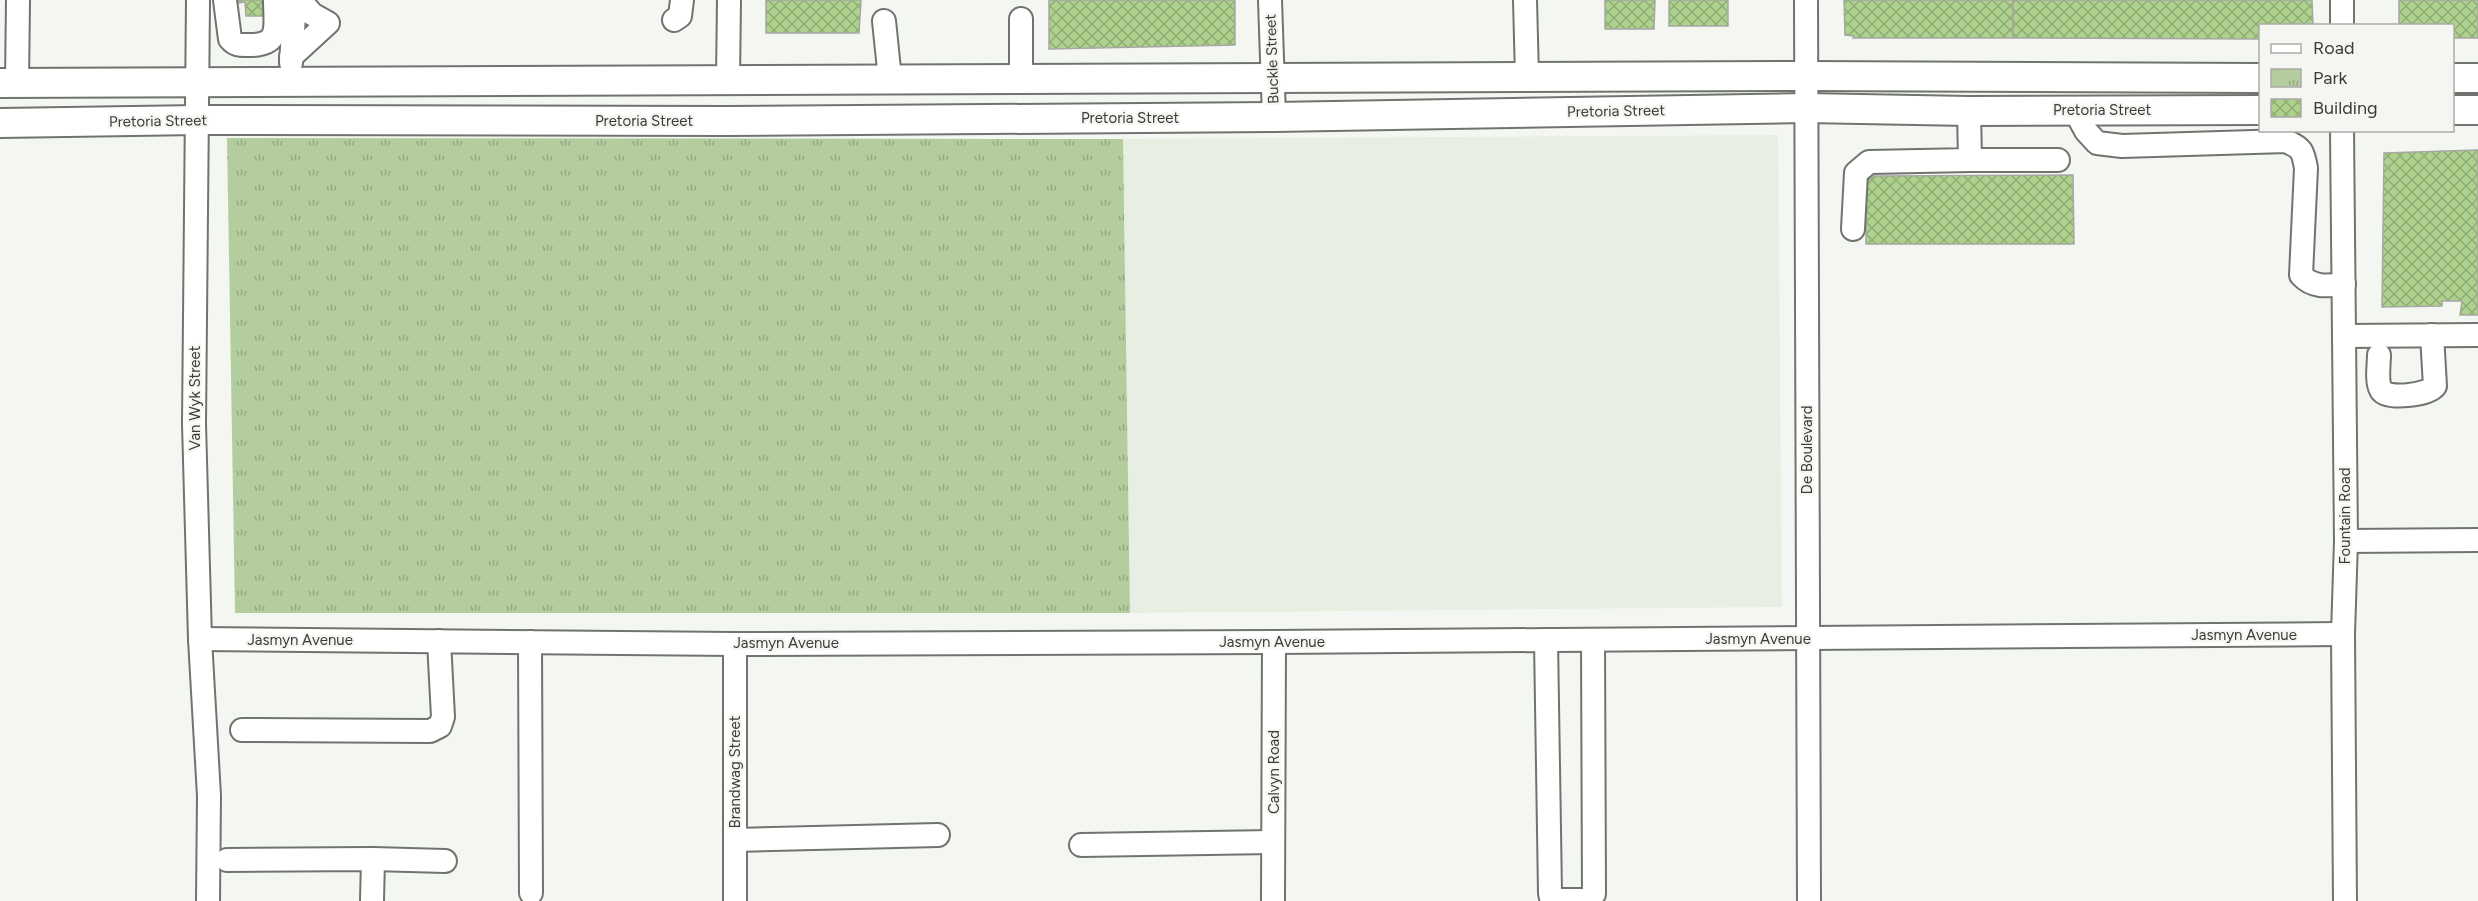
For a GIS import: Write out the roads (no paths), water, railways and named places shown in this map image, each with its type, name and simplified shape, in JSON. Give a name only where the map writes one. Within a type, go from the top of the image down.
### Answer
[{"type":"main road","points":[[9,83],[197,83],[292,70],[728,79],[1807,76],[2259,78]]},
{"type":"main road","points":[[2454,78],[2478,78]]},
{"type":"main road","points":[[890,79],[896,88],[916,94],[1081,94],[1168,98],[1185,104],[1203,118]]},
{"type":"main road","name":"Pretoria Street","points":[[0,123],[198,120],[738,121],[1203,118],[1806,108],[1969,111],[2259,110]]},
{"type":"main road","points":[[2454,110],[2478,110]]},
{"type":"street","points":[[9,83],[9,49],[18,0]]},
{"type":"street","name":"Van Wyk Street","points":[[198,0],[194,424],[200,639],[209,796],[208,901]]},
{"type":"street","points":[[225,0],[230,39],[236,45],[259,45],[267,43],[275,34],[275,0]]},
{"type":"street","points":[[292,70],[295,0]]},
{"type":"street","points":[[292,70],[327,23],[312,14],[300,0]]},
{"type":"street","points":[[728,79],[729,0]]},
{"type":"street","name":"Buckle Street","points":[[1270,0],[1274,117]]},
{"type":"street","points":[[1525,0],[1527,77]]},
{"type":"street","name":"De Boulevard","points":[[1806,0],[1809,901]]},
{"type":"street","points":[[2342,0],[2342,24]]},
{"type":"street","points":[[1021,19],[1021,79]]},
{"type":"street","points":[[884,21],[890,79]]},
{"type":"street","points":[[2074,109],[2086,131],[2097,143],[2122,146],[2286,141],[2295,145],[2303,152],[2306,168],[2301,275],[2309,283],[2321,286],[2344,284]]},
{"type":"street","points":[[1969,111],[1970,160]]},
{"type":"street","name":"Fountain Road","points":[[2342,132],[2346,541],[2343,634],[2345,901]]},
{"type":"street","points":[[1853,229],[1856,173],[1869,162],[2058,160]]},
{"type":"street","points":[[2379,355],[2379,387],[2383,393],[2388,395],[2425,393],[2435,386],[2432,335]]},
{"type":"street","points":[[2344,336],[2478,335]]},
{"type":"street","points":[[2346,541],[2478,540]]},
{"type":"street","name":"Jasmyn Avenue","points":[[200,639],[735,644],[2343,634]]},
{"type":"street","points":[[1546,640],[1550,893],[1551,898],[1555,900],[1588,900],[1594,894],[1593,640]]},
{"type":"street","points":[[242,730],[430,731],[440,726],[443,717],[438,641]]},
{"type":"street","points":[[530,642],[531,893]]},
{"type":"street","name":"Calvyn Road","points":[[1273,901],[1274,642]]},
{"type":"street","name":"Brandwag Street","points":[[735,644],[735,901]]},
{"type":"street","points":[[735,840],[938,835]]},
{"type":"street","points":[[1081,845],[1273,842]]},
{"type":"street","points":[[372,901],[373,859]]},
{"type":"street","points":[[226,860],[445,861]]}]
